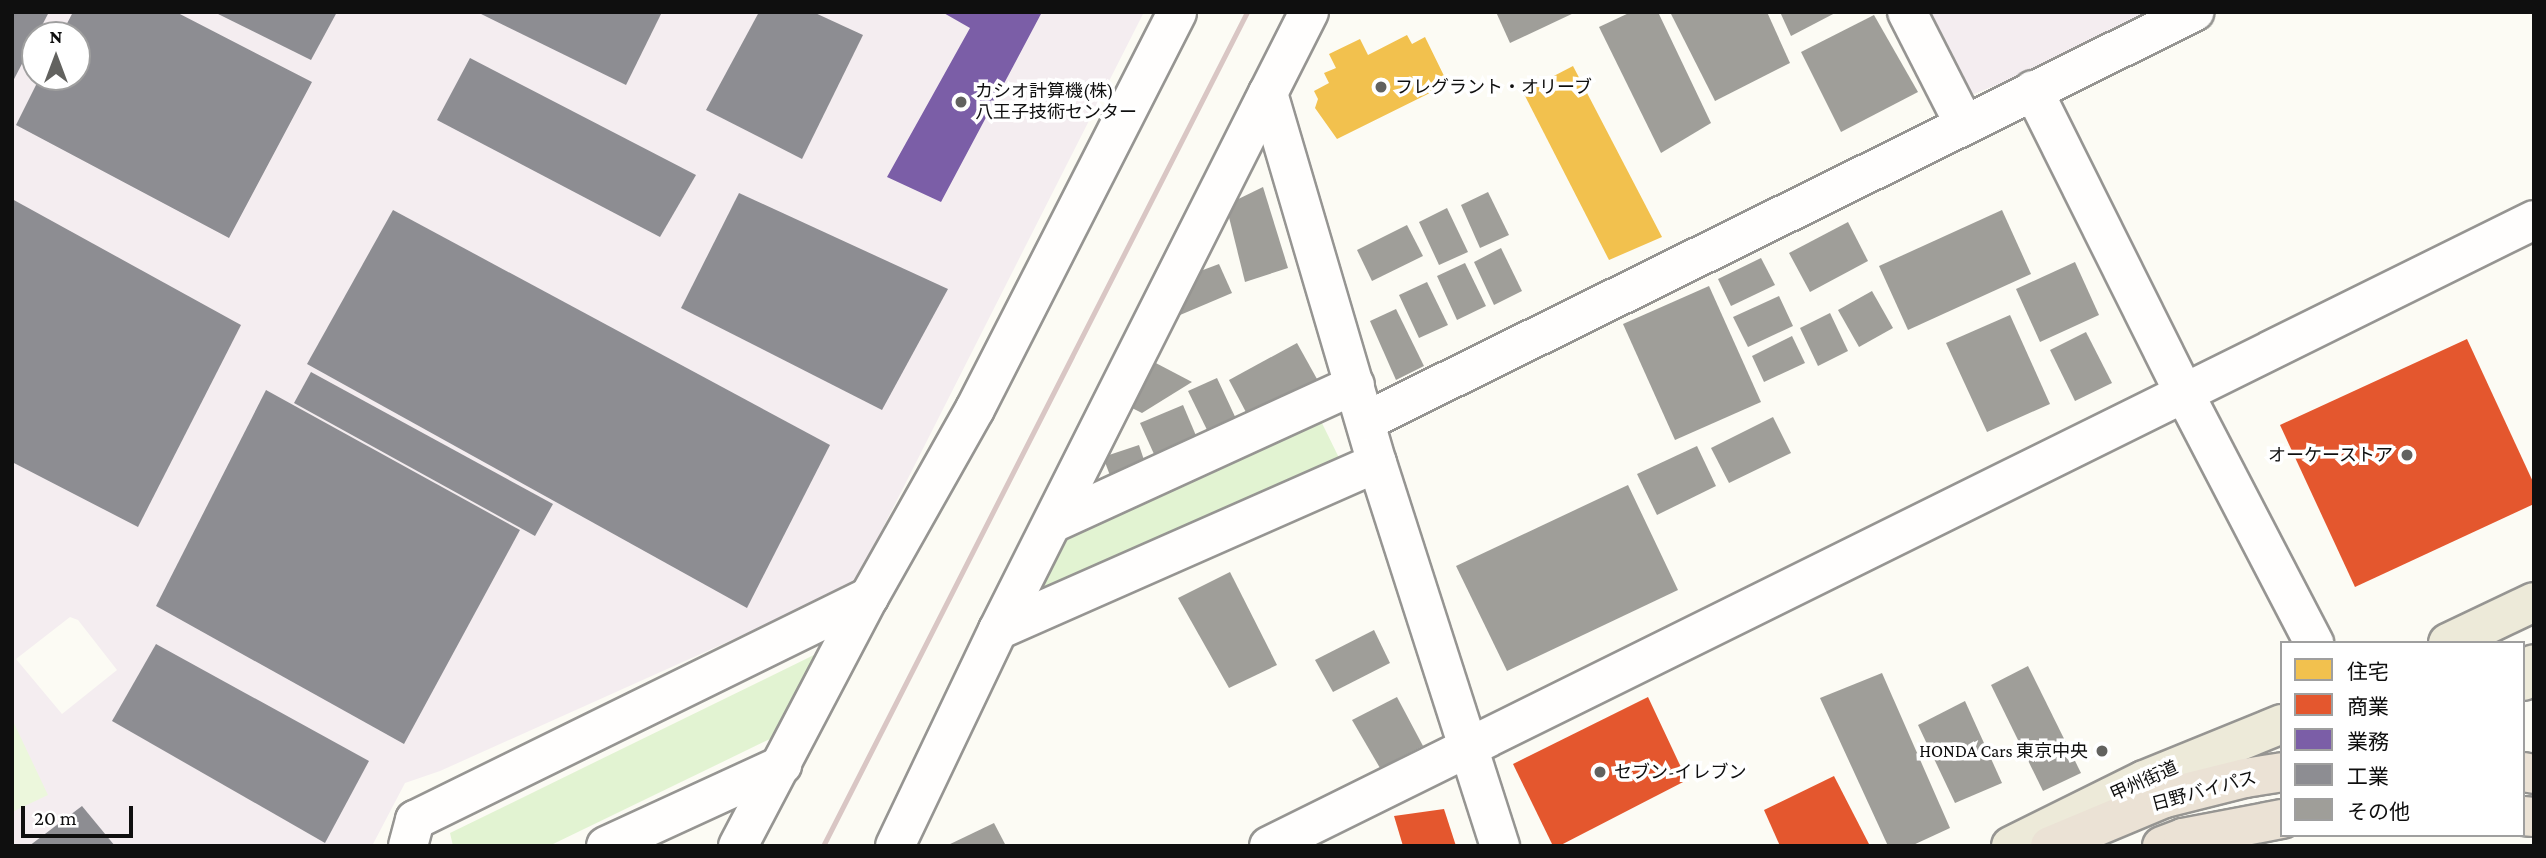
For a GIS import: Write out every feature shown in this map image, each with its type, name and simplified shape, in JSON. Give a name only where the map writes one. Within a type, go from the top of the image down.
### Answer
[{"type":"highway","name":"日野バイパス","points":[[2050,846],[2165,798],[2280,772]]},
{"type":"highway","points":[[2162,846],[2183,838],[2280,819]]},
{"type":"main road","points":[[2452,641],[2534,603]]},
{"type":"main road","name":"甲州街道","points":[[2011,846],[2144,779],[2280,725]]},
{"type":"street","points":[[738,846],[869,597],[975,409],[1027,301],[1177,12]]},
{"type":"street","points":[[895,846],[998,629],[1310,12]]},
{"type":"street","points":[[1907,12],[1964,124]]},
{"type":"street","points":[[1053,523],[1361,403],[1964,124],[2194,12]]},
{"type":"street","points":[[2033,90],[2185,395],[2313,641]]},
{"type":"street","points":[[1268,93],[1377,463],[1500,846]]},
{"type":"street","points":[[1269,846],[2534,220]]},
{"type":"street","points":[[998,629],[1377,463]]},
{"type":"street","points":[[408,846],[415,820],[869,597]]},
{"type":"street","points":[[606,846],[782,765]]},
{"type":"shaded area","points":[[12,12],[1144,12],[854,585],[440,771],[405,783],[372,846],[12,846]],"holes":[[[70,617],[78,620],[117,670],[62,714],[16,659]]]},
{"type":"shaded area","points":[[1930,12],[2153,12],[2031,72],[1971,95]]},
{"type":"green space","points":[[1318,415],[1343,466],[1031,606],[1069,526]]},
{"type":"green space","points":[[818,653],[772,738],[549,846],[453,846],[450,833]]},
{"type":"green space","points":[[12,719],[48,795],[12,812]]},
{"type":"building: 住宅","name":"フレグラント・オリーブ","points":[[1407,35],[1412,44],[1425,37],[1448,84],[1337,139],[1315,108],[1318,99],[1314,91],[1329,83],[1324,73],[1336,68],[1329,54],[1360,39],[1368,55]]},
{"type":"building: 住宅","points":[[1573,66],[1662,237],[1609,260],[1523,92]]},
{"type":"building: 商業","name":"オーケーストア","points":[[2467,339],[2534,484],[2534,504],[2355,587],[2280,425]]},
{"type":"building: 商業","name":"セブン-イレブン","points":[[1648,697],[1687,780],[1559,846],[1553,846],[1513,764]]},
{"type":"building: 商業","points":[[1834,776],[1870,846],[1780,846],[1764,810]]},
{"type":"building: 商業","points":[[1444,809],[1456,846],[1403,846],[1394,816]]},
{"type":"building: 業務","name":"カシオ計算機(株) 八王子技術センター","points":[[942,12],[1042,12],[941,202],[887,177],[970,28]]},
{"type":"building: 工業","points":[[12,12],[49,12],[44,21],[21,21],[21,66],[12,83]]},
{"type":"building: 工業","points":[[73,12],[176,12],[312,82],[229,238],[16,125],[33,91],[91,91],[91,21],[68,21]]},
{"type":"building: 工業","points":[[214,12],[337,12],[311,60]]},
{"type":"building: 工業","points":[[477,12],[662,12],[626,85]]},
{"type":"building: 工業","points":[[759,12],[813,12],[863,35],[802,159],[706,110]]},
{"type":"building: 工業","points":[[470,58],[696,175],[660,237],[437,120]]},
{"type":"building: 工業","points":[[739,193],[948,289],[882,410],[681,308]]},
{"type":"building: 工業","points":[[12,199],[241,325],[138,527],[12,462]]},
{"type":"building: 工業","points":[[393,210],[830,445],[747,608],[307,364]]},
{"type":"building: 工業","points":[[311,372],[553,504],[535,536],[294,403]]},
{"type":"building: 工業","points":[[266,390],[520,530],[404,744],[156,606]]},
{"type":"building: 工業","points":[[156,644],[369,761],[325,843],[112,721]]},
{"type":"building: 工業","points":[[82,806],[115,846],[29,846]]},
{"type":"building: その他","points":[[1496,12],[1576,12],[1510,43]]},
{"type":"building: その他","points":[[1631,12],[1658,12],[1711,123],[1661,153],[1599,27]]},
{"type":"building: その他","points":[[1670,12],[1767,12],[1790,63],[1715,101]]},
{"type":"building: その他","points":[[1780,12],[1837,12],[1791,36]]},
{"type":"building: その他","points":[[1874,15],[1918,92],[1841,132],[1801,52]]},
{"type":"building: その他","points":[[1263,187],[1288,268],[1245,282],[1226,205]]},
{"type":"building: その他","points":[[1488,192],[1509,235],[1480,248],[1461,205]]},
{"type":"building: その他","points":[[1447,208],[1468,252],[1439,265],[1419,222]]},
{"type":"building: その他","points":[[2002,210],[2031,274],[1908,330],[1879,266]]},
{"type":"building: その他","points":[[1848,222],[1868,261],[1810,292],[1789,253]]},
{"type":"building: その他","points":[[1407,225],[1423,256],[1372,281],[1357,250]]},
{"type":"building: その他","points":[[1501,248],[1522,291],[1494,305],[1474,262]]},
{"type":"building: その他","points":[[1761,258],[1775,285],[1731,306],[1718,279]]},
{"type":"building: その他","points":[[2075,262],[2099,315],[2040,342],[2016,289]]},
{"type":"building: その他","points":[[1465,263],[1486,306],[1457,320],[1437,276]]},
{"type":"building: その他","points":[[1219,264],[1232,293],[1173,318],[1195,273]]},
{"type":"building: その他","points":[[1427,282],[1448,325],[1419,338],[1399,295]]},
{"type":"building: その他","points":[[1709,286],[1761,402],[1675,440],[1623,324]]},
{"type":"building: その他","points":[[1872,291],[1893,328],[1859,347],[1838,310]]},
{"type":"building: その他","points":[[1779,296],[1793,326],[1748,347],[1733,317]]},
{"type":"building: その他","points":[[1396,309],[1424,366],[1396,380],[1370,321]]},
{"type":"building: その他","points":[[1830,313],[1848,351],[1818,366],[1800,328]]},
{"type":"building: その他","points":[[2010,315],[2050,404],[1987,432],[1946,343]]},
{"type":"building: その他","points":[[2086,332],[2112,383],[2075,401],[2050,350]]},
{"type":"building: その他","points":[[1792,336],[1805,363],[1764,382],[1752,356]]},
{"type":"building: その他","points":[[1297,343],[1317,379],[1248,416],[1229,380]]},
{"type":"building: その他","points":[[1152,361],[1192,382],[1142,413],[1128,406]]},
{"type":"building: その他","points":[[1217,378],[1238,423],[1210,436],[1188,391]]},
{"type":"building: その他","points":[[1183,405],[1200,445],[1158,463],[1140,423]]},
{"type":"building: その他","points":[[1773,417],[1791,453],[1729,483],[1711,448]]},
{"type":"building: その他","points":[[1139,445],[1146,466],[1111,478],[1103,457]]},
{"type":"building: その他","points":[[1697,446],[1716,486],[1657,515],[1637,474]]},
{"type":"building: その他","points":[[1628,485],[1678,590],[1507,671],[1456,566]]},
{"type":"building: その他","points":[[1230,572],[1277,665],[1229,688],[1178,598]]},
{"type":"building: その他","points":[[1374,630],[1390,663],[1333,692],[1315,660]]},
{"type":"building: その他","points":[[2028,666],[2081,773],[2043,791],[1991,685]]},
{"type":"building: その他","points":[[1882,673],[1950,828],[1911,846],[1888,846],[1820,698]]},
{"type":"building: その他","points":[[1397,697],[1423,746],[1380,768],[1352,720]]},
{"type":"building: その他","points":[[1965,701],[2002,783],[1955,803],[1918,725]]},
{"type":"building: その他","points":[[994,823],[1006,846],[946,846]]},
{"type":"railway","points":[[823,846],[1247,12]]},
{"type":"place","name":"フレグラント・オリーブ","points":[[1381,87]]},
{"type":"place","name":"カシオ計算機(株) 八王子技術センター","points":[[961,102]]},
{"type":"place","name":"オーケーストア","points":[[2407,455]]},
{"type":"place","name":"HONDA Cars 東京中央","points":[[2102,751]]},
{"type":"place","name":"セブン-イレブン","points":[[1600,772]]}]
